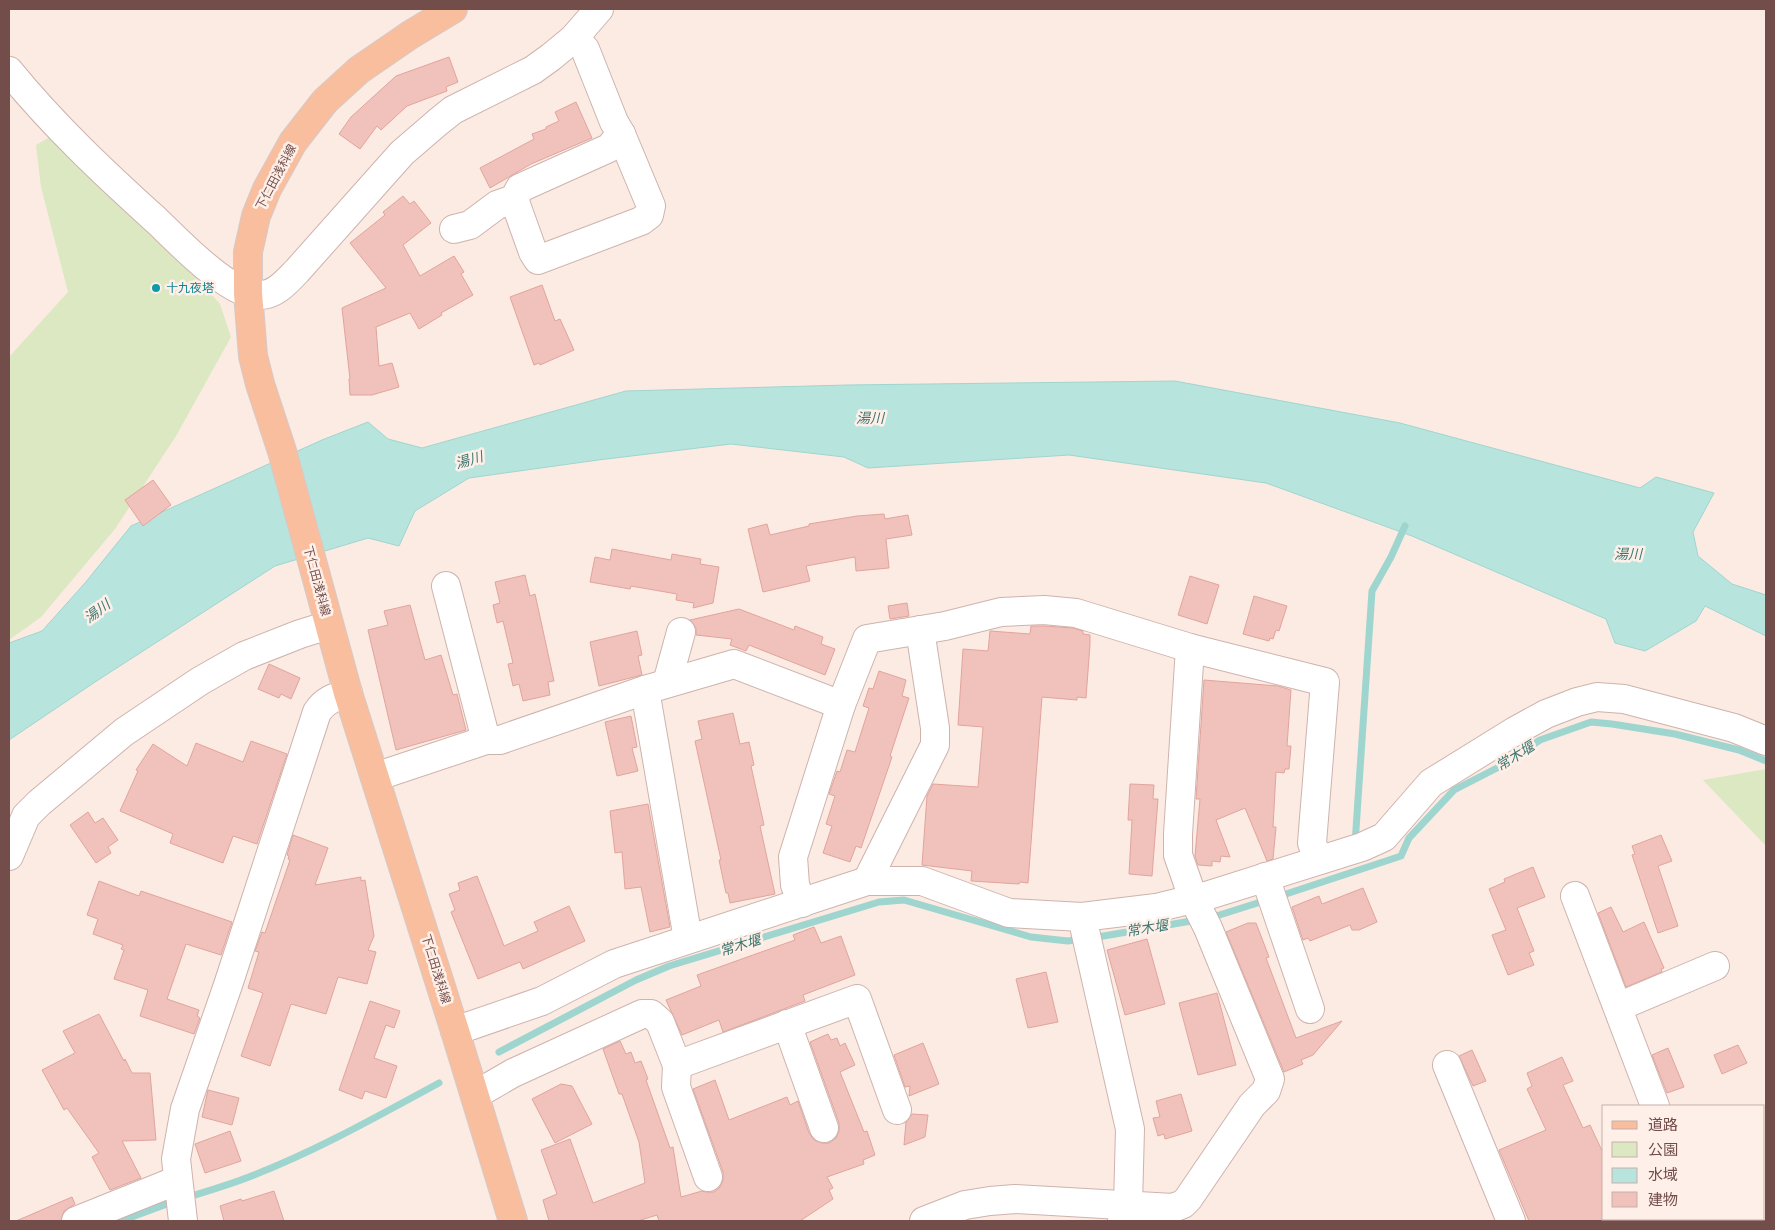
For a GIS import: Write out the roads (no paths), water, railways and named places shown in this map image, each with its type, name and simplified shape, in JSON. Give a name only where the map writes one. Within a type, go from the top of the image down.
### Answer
[{"type":"main road","name":"下仁田浅科線","points":[[454,9],[410,35],[359,70],[325,101],[293,142],[270,182],[256,216],[248,252],[248,293],[253,356],[282,451],[348,693],[513,1221]]},
{"type":"street","points":[[9,71],[40,107],[111,180],[205,266],[229,284],[248,293],[260,295],[269,294],[281,287],[402,153],[438,122],[474,99],[533,70],[574,38],[599,9]]},
{"type":"street","points":[[514,199],[533,252],[538,260],[641,221],[649,215],[651,206],[621,134],[614,122],[585,49],[574,38]]},
{"type":"street","points":[[454,229],[470,225],[497,205],[514,199],[520,188],[609,148],[621,134]]},
{"type":"street","points":[[446,586],[486,740]]},
{"type":"street","points":[[802,903],[795,884],[793,858],[841,705],[867,638],[920,630],[1001,612],[1044,610],[1076,613],[1190,648],[1325,682],[1312,843],[1341,854]]},
{"type":"street","points":[[9,856],[26,816],[124,732],[200,681],[244,656],[300,634],[327,618]]},
{"type":"street","points":[[867,880],[934,745],[935,728],[920,630]]},
{"type":"street","points":[[681,632],[656,686],[688,939]]},
{"type":"street","points":[[942,1218],[965,1205],[1015,1199],[1125,1213],[1173,1208],[1183,1204],[1188,1199],[1252,1105],[1266,1091],[1270,1080],[1178,855],[1190,648]]},
{"type":"street","points":[[375,777],[486,740],[500,740],[656,686],[734,664],[841,705]]},
{"type":"street","points":[[76,1221],[180,1199],[176,1159],[185,1109],[228,985],[317,712],[322,704],[332,698],[348,693]]},
{"type":"street","points":[[1200,911],[1209,895],[1270,890],[1341,854],[1384,837],[1431,783],[1515,731],[1546,714],[1578,702],[1597,698],[1624,699],[1724,725],[1766,742]]},
{"type":"street","points":[[457,1038],[542,1001],[614,964],[867,880],[922,881],[1009,913],[1085,933],[1156,908],[1200,911]]},
{"type":"street","points":[[1270,890],[1310,1009]]},
{"type":"street","points":[[1575,896],[1655,1105]]},
{"type":"street","points":[[1085,933],[1130,1129],[1125,1213]]},
{"type":"street","points":[[1618,1007],[1715,966]]},
{"type":"street","points":[[677,1065],[857,999],[897,1110]]},
{"type":"street","points":[[473,1092],[642,1014],[651,1014],[660,1022],[677,1065],[676,1087],[708,1177]]},
{"type":"street","points":[[787,1024],[824,1128]]},
{"type":"street","points":[[1446,1065],[1511,1221]]},
{"type":"water","name":"湯川","points":[[1175,381],[1400,423],[1640,488],[1656,477],[1714,493],[1693,532],[1698,556],[1732,584],[1766,595],[1766,636],[1705,606],[1696,621],[1645,651],[1615,643],[1606,619],[1412,536],[1266,483],[1069,455],[868,468],[844,457],[731,444],[469,478],[415,511],[399,546],[368,538],[275,566],[9,740],[9,643],[42,631],[85,583],[131,526],[322,440],[368,422],[388,439],[422,448],[626,391],[847,385]]},
{"type":"waterway","points":[[1355,844],[1372,591],[1391,557],[1405,526]]},
{"type":"waterway","name":"常木堰","points":[[1277,897],[1401,856],[1409,838],[1454,790],[1499,767],[1540,740],[1591,722],[1675,734],[1739,750],[1766,761]]},
{"type":"waterway","name":"常木堰","points":[[499,1052],[636,980],[669,966],[879,902],[904,900],[1031,937],[1068,941],[1081,939]]},
{"type":"waterway","name":"常木堰","points":[[1210,918],[1267,900]]},
{"type":"waterway","name":"常木堰","points":[[1092,938],[1197,920]]},
{"type":"waterway","points":[[185,1198],[246,1178],[301,1155],[439,1083]]},
{"type":"waterway","points":[[121,1221],[175,1201]]},
{"type":"place","name":"十九夜塔","points":[[156,288]]}]
